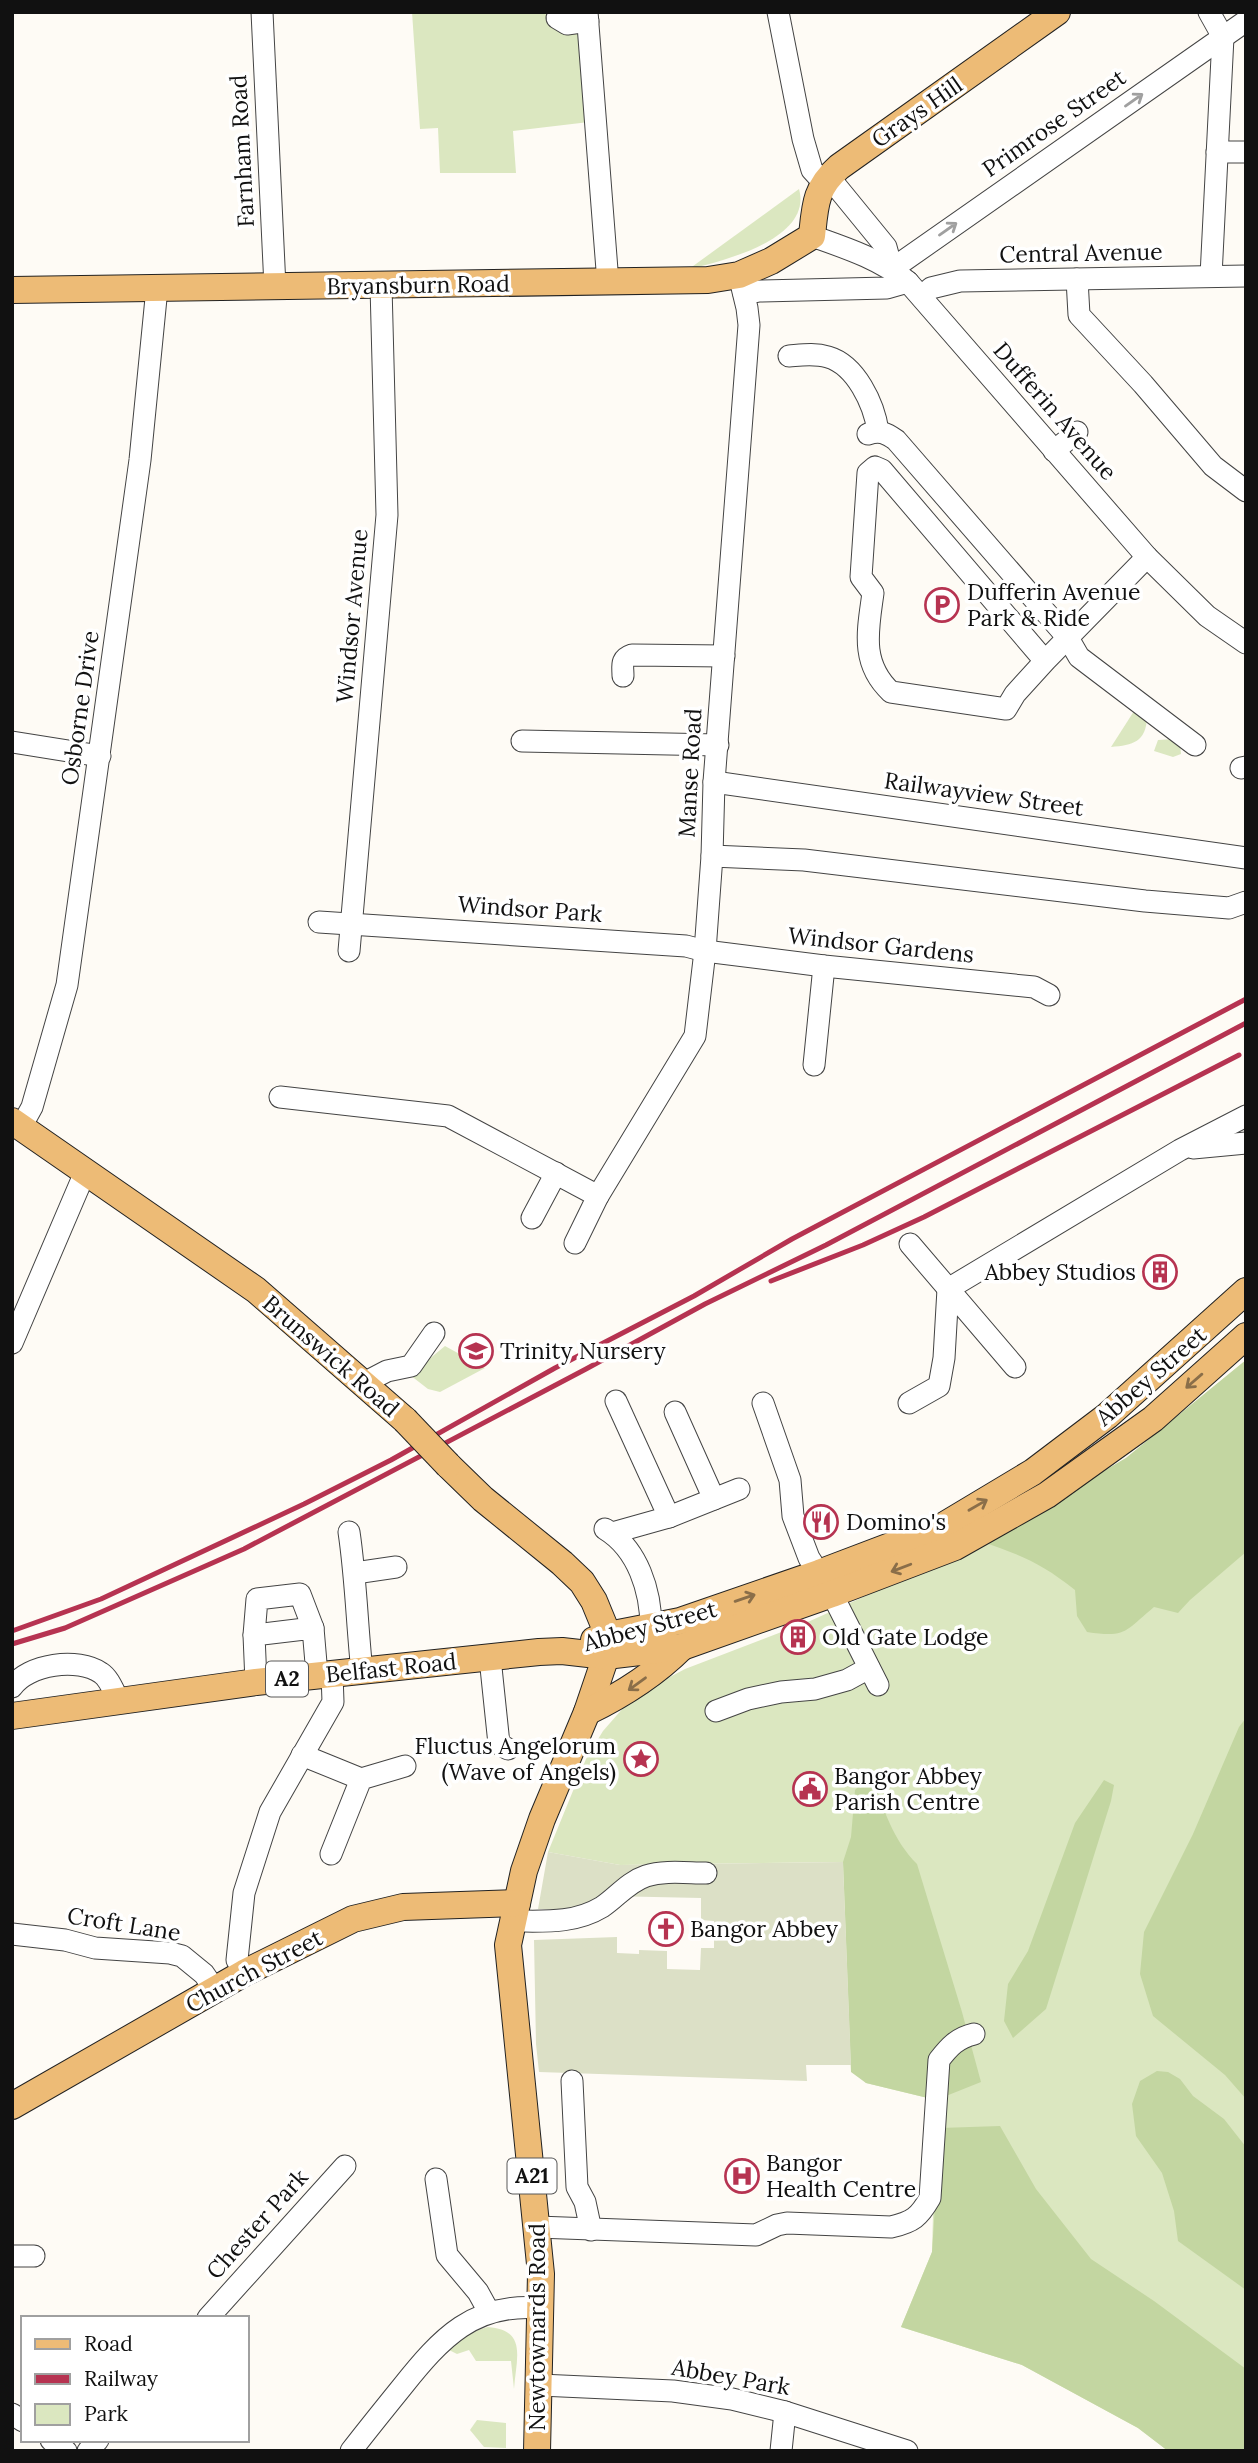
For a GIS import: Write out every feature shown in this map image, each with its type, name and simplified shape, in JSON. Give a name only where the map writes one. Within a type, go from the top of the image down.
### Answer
[{"type":"main road","name":"Grays Hill","points":[[826,179],[1057,12]]},
{"type":"main road","points":[[812,236],[816,202],[826,179]]},
{"type":"main road","name":"Bryansburn Road","points":[[12,290],[708,280],[742,285],[812,236]]},
{"type":"main road","name":"Brunswick Road","points":[[17,1124],[256,1290],[364,1383],[405,1420],[483,1499],[582,1582],[594,1601],[607,1645]]},
{"type":"main road","name":"Abbey Street","points":[[562,1651],[607,1645],[682,1647],[826,1583],[943,1525],[1033,1472],[1115,1410],[1246,1291]]},
{"type":"main road","name":"Abbey Street","points":[[607,1645],[651,1628],[955,1547],[1047,1495],[1153,1419],[1246,1336]]},
{"type":"main road","name":"Newtownards Road","points":[[537,2451],[541,2308],[537,2227],[508,1945],[524,1871],[542,1819],[587,1712],[607,1645]]},
{"type":"main road","points":[[587,1712],[621,1696],[663,1666],[682,1647]]},
{"type":"main road","name":"Belfast Road","points":[[12,1716],[256,1682],[562,1651]]},
{"type":"main road","name":"Church Street","points":[[12,2106],[244,1973],[353,1919],[403,1907],[514,1912]]},
{"type":"street","name":"Farnham Road","points":[[262,12],[275,287]]},
{"type":"street","points":[[742,285],[759,291],[887,288],[907,282],[886,247],[826,179],[812,170],[778,12]]},
{"type":"street","points":[[1209,12],[1223,37],[1211,276]]},
{"type":"street","points":[[557,18],[567,24],[588,17],[608,283]]},
{"type":"street","name":"Primrose Street","points":[[907,282],[1246,21]]},
{"type":"street","points":[[1217,152],[1246,152]]},
{"type":"street","name":"Dufferin Avenue","points":[[812,236],[850,249],[907,282],[1147,557],[1207,616],[1246,643]]},
{"type":"street","name":"Central Avenue","points":[[907,282],[931,288],[950,282],[1246,276]]},
{"type":"street","points":[[1077,279],[1079,315],[1213,466],[1246,491]]},
{"type":"street","name":"Manse Road","points":[[575,1243],[598,1196],[695,1036],[705,951],[714,782],[749,325],[742,285]]},
{"type":"street","name":"Windsor Avenue","points":[[349,951],[387,515],[381,286]]},
{"type":"street","name":"Osborne Drive","points":[[17,1124],[32,1107],[67,985],[141,448],[157,288]]},
{"type":"street","points":[[789,356],[818,354],[842,363],[872,405],[875,412],[873,433],[886,433],[896,440],[1068,638],[1079,657],[1195,745]]},
{"type":"street","points":[[1054,451],[1077,432]]},
{"type":"street","points":[[1045,661],[882,470],[875,467],[871,469],[868,473],[861,577],[873,593],[868,651],[879,681],[891,692],[1006,709],[1015,694],[1045,661],[1147,557]]},
{"type":"street","points":[[623,677],[623,661],[632,655],[724,656]]},
{"type":"street","points":[[522,741],[718,745]]},
{"type":"street","points":[[12,742],[100,756]]},
{"type":"street","name":"Railwayview Street","points":[[714,782],[1246,858]]},
{"type":"street","points":[[712,856],[804,860],[1157,902],[1229,908],[1246,902]]},
{"type":"street","name":"Windsor Park","points":[[319,922],[686,946],[705,951]]},
{"type":"street","name":"Windsor Gardens","points":[[705,951],[1034,987],[1049,995]]},
{"type":"street","points":[[814,1065],[824,966]]},
{"type":"street","points":[[280,1097],[448,1116],[598,1196]]},
{"type":"street","points":[[948,1289],[1180,1150],[1246,1116]]},
{"type":"street","points":[[1180,1150],[1246,1143]]},
{"type":"street","points":[[12,1343],[86,1170]]},
{"type":"street","points":[[532,1218],[556,1173]]},
{"type":"street","points":[[910,1244],[1015,1367]]},
{"type":"street","points":[[909,1403],[939,1386],[944,1358],[948,1289]]},
{"type":"street","points":[[364,1383],[387,1371],[411,1366],[434,1334]]},
{"type":"street","points":[[616,1401],[668,1517]]},
{"type":"street","points":[[716,1711],[748,1699],[815,1689],[873,1676],[826,1583],[809,1558],[793,1516],[790,1480],[763,1403]]},
{"type":"street","points":[[675,1412],[714,1499]]},
{"type":"street","points":[[651,1628],[651,1604],[634,1558],[630,1549],[609,1531],[668,1517],[739,1489]]},
{"type":"street","points":[[349,1532],[355,1573],[362,1672]]},
{"type":"street","points":[[355,1573],[396,1567]]},
{"type":"street","points":[[244,1973],[237,1960],[244,1893],[270,1812],[333,1702],[313,1628],[300,1594],[257,1599],[254,1635],[256,1682]]},
{"type":"street","points":[[254,1635],[313,1628]]},
{"type":"street","points":[[490,1658],[499,1744],[508,1749]]},
{"type":"street","points":[[12,1687],[22,1675],[33,1669],[60,1665],[83,1667],[103,1674],[119,1701]]},
{"type":"street","points":[[302,1755],[361,1779],[405,1766]]},
{"type":"street","points":[[331,1854],[361,1779]]},
{"type":"street","points":[[514,1912],[569,1920],[587,1915],[603,1906],[632,1882],[646,1876],[706,1873]]},
{"type":"street","name":"Croft Lane","points":[[12,1934],[65,1940],[95,1948],[182,1956],[204,1974],[215,1990]]},
{"type":"street","points":[[537,2227],[756,2235],[776,2225],[787,2223],[891,2227],[906,2224],[920,2215],[930,2198],[939,2060],[949,2046],[961,2037],[974,2034]]},
{"type":"street","points":[[572,2081],[578,2187],[585,2202],[591,2230]]},
{"type":"street","name":"Chester Park","points":[[210,2316],[345,2166]]},
{"type":"street","points":[[436,2179],[447,2255],[478,2292],[489,2312]]},
{"type":"street","points":[[12,2256],[34,2256]]},
{"type":"street","points":[[351,2451],[430,2352],[454,2330],[489,2312],[523,2306],[541,2308]]},
{"type":"street","name":"Abbey Park","points":[[540,2385],[673,2390],[732,2399],[785,2412],[907,2451]]},
{"type":"street","points":[[781,2451],[785,2412]]},
{"type":"green space","points":[[412,12],[578,12],[589,122],[513,131],[516,173],[440,173],[438,128],[420,129]]},
{"type":"green space","points":[[799,189],[800,206],[792,221],[779,234],[742,253],[689,269]]},
{"type":"green space","points":[[1136,708],[1147,717],[1141,737],[1126,745],[1111,747]]},
{"type":"green space","points":[[1174,739],[1180,744],[1181,754],[1173,757],[1154,751],[1158,740]]},
{"type":"green space","points":[[445,1346],[485,1368],[440,1392],[428,1389],[410,1375]]},
{"type":"green space","points":[[1246,1360],[1246,2451],[1168,2451],[1138,2428],[1022,2365],[901,2327],[932,2252],[936,2100],[866,2083],[851,2065],[843,1862],[620,1865],[548,1852],[586,1759],[603,1731],[624,1707],[653,1686],[685,1669],[810,1621],[943,1561],[1063,1496],[1126,1458]]},
{"type":"green space","points":[[1246,1360],[1246,1552],[1178,1613],[1154,1607],[1125,1631],[1110,1634],[1087,1632],[1077,1616],[1075,1590],[1031,1561],[983,1542],[1126,1458]]},
{"type":"green space","points":[[1246,1718],[1246,2099],[1225,2075],[1153,2016],[1140,1974],[1144,1932],[1193,1834],[1239,1727]]},
{"type":"green space","points":[[871,1774],[895,1833],[917,1864],[981,2082],[936,2100],[866,2083],[851,2072],[843,1862],[851,1837],[855,1790]]},
{"type":"green space","points":[[1104,1780],[1114,1785],[1111,1801],[1046,2009],[1013,2038],[1004,2021],[1008,1984],[1028,1951],[1075,1823]]},
{"type":"green space","points":[[548,1852],[620,1865],[843,1862],[851,2065],[806,2065],[807,2081],[539,2072],[534,1940],[617,1937],[617,1953],[639,1954],[639,1950],[667,1951],[667,1969],[700,1970],[701,1948],[714,1948],[714,1921],[701,1920],[701,1898],[607,1896],[574,1910],[538,1909]]},
{"type":"green space","points":[[1157,2071],[1168,2072],[1180,2079],[1193,2096],[1224,2119],[1246,2147],[1246,2290],[1178,2241],[1174,2211],[1162,2173],[1136,2136],[1132,2104],[1140,2081]]},
{"type":"green space","points":[[1000,2126],[1036,2189],[1091,2259],[1154,2301],[1246,2369],[1246,2451],[1168,2451],[1138,2428],[1022,2365],[901,2327],[932,2252],[940,2128]]},
{"type":"green space","points":[[488,2327],[501,2329],[514,2340],[517,2357],[514,2389],[511,2361],[476,2361],[469,2350],[457,2354],[449,2350],[461,2338]]},
{"type":"green space","points":[[477,2420],[506,2423],[506,2448],[484,2447],[470,2430]]},
{"type":"railway","points":[[12,1631],[101,1599],[391,1460],[555,1368],[694,1296],[792,1239],[1246,999]]},
{"type":"railway","points":[[12,1644],[65,1628],[244,1549],[705,1304],[826,1245],[1246,1023]]},
{"type":"railway","points":[[771,1281],[863,1245],[924,1217],[1239,1055]]},
{"type":"place","name":"Dufferin Avenue Park & Ride","points":[[942,605]]},
{"type":"place","name":"Abbey Studios","points":[[1160,1272]]},
{"type":"place","name":"Trinity Nursery","points":[[476,1351]]},
{"type":"place","name":"Domino's","points":[[821,1522]]},
{"type":"place","name":"Old Gate Lodge","points":[[798,1637]]},
{"type":"place","name":"Fluctus Angelorum (Wave of Angels)","points":[[641,1759]]},
{"type":"place","name":"Bangor Abbey Parish Centre","points":[[810,1789]]},
{"type":"place","name":"Bangor Abbey","points":[[666,1929]]},
{"type":"place","name":"Bangor Health Centre","points":[[742,2176]]}]
